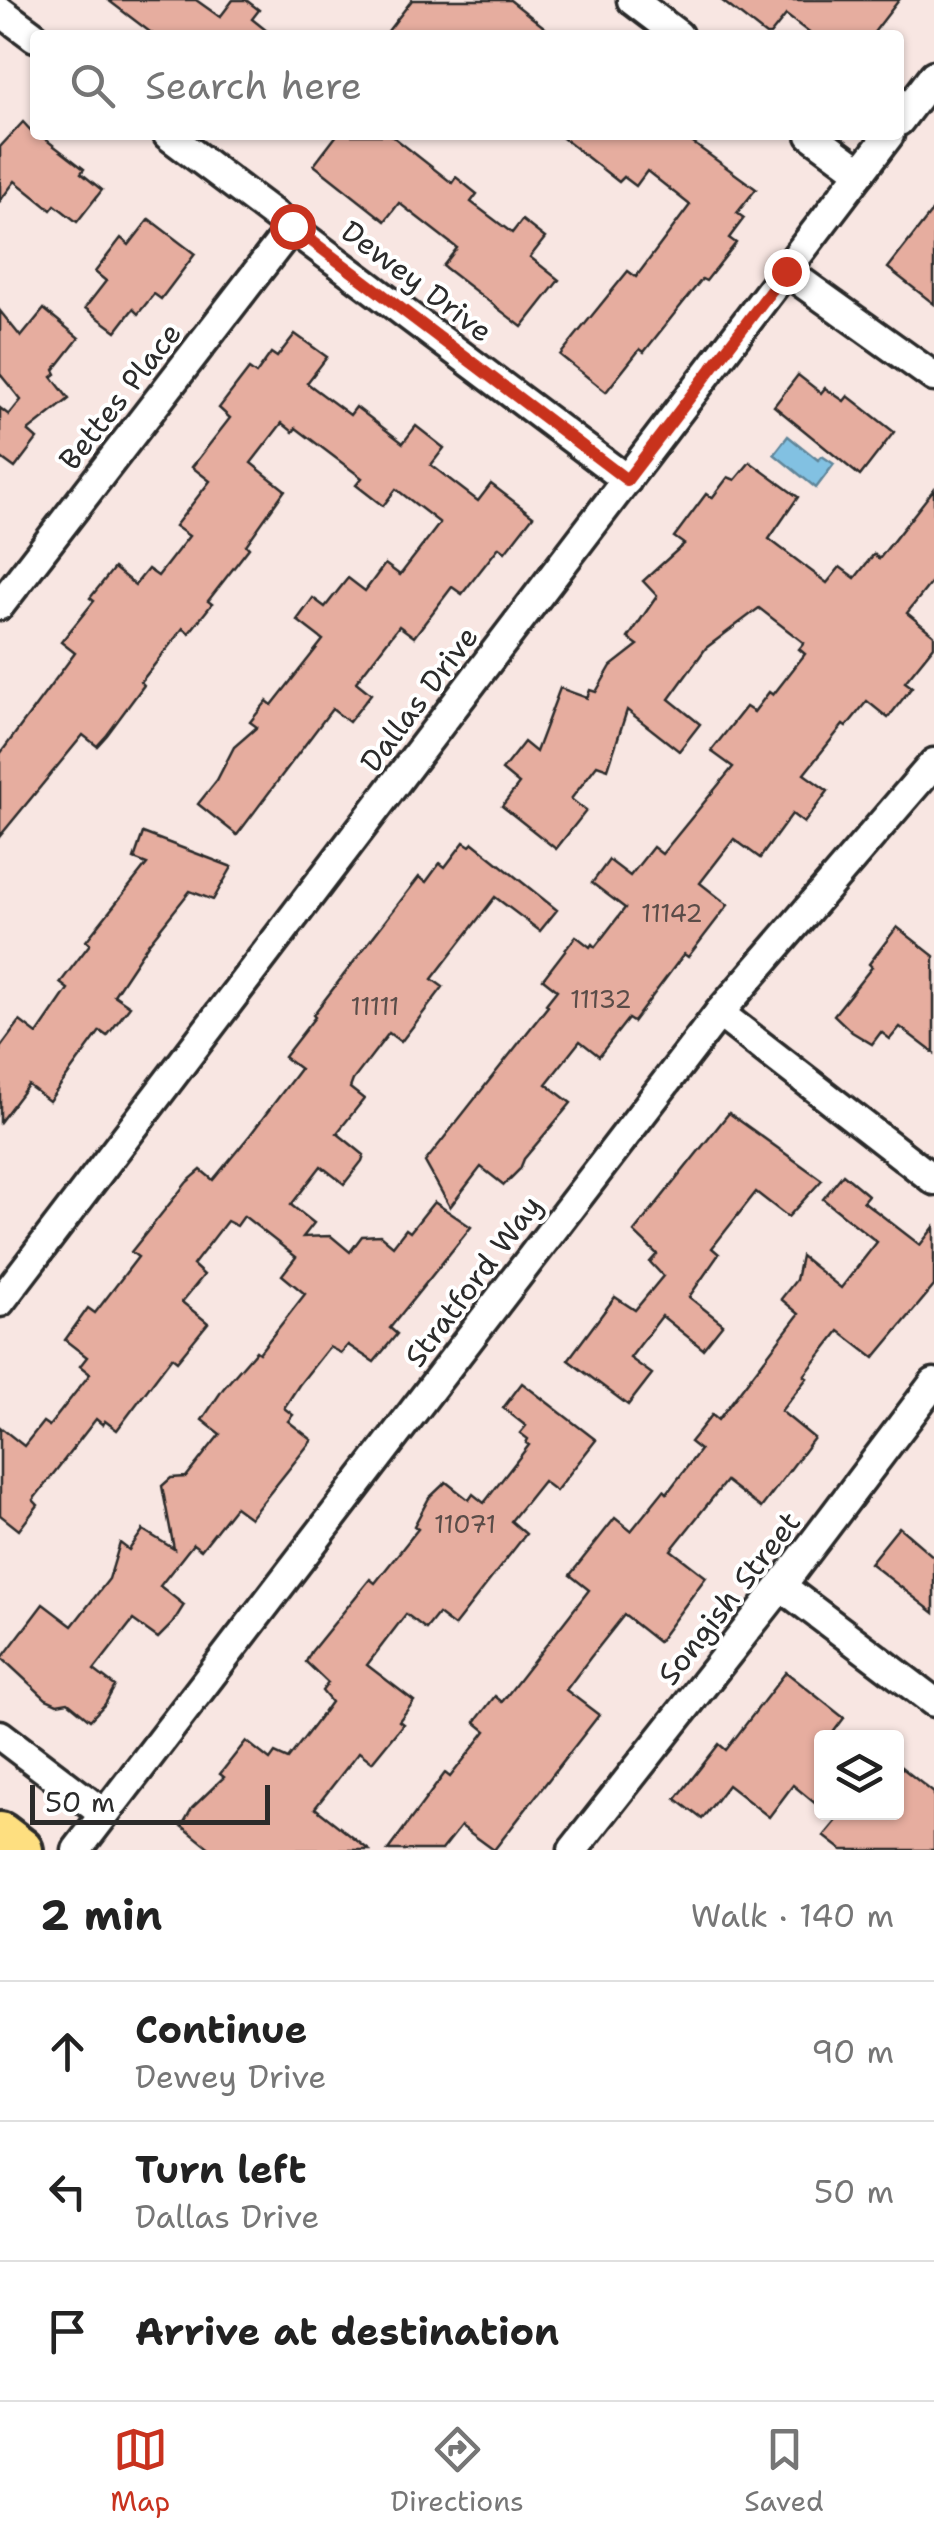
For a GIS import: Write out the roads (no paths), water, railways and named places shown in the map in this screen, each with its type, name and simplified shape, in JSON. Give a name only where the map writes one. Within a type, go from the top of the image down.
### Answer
[{"type":"main road","points":[[0,1834],[21,1850]]},
{"type":"street","points":[[632,0],[671,30]]},
{"type":"street","points":[[0,11],[30,33]]},
{"type":"street","points":[[904,115],[934,75]]},
{"type":"street","name":"Dewey Drive","points":[[175,140],[627,480]]},
{"type":"street","points":[[818,140],[860,172]]},
{"type":"street","name":"Dallas Drive","points":[[0,1302],[885,140]]},
{"type":"street","name":"Bettes Place","points":[[0,605],[292,226]]},
{"type":"street","points":[[786,271],[934,377]]},
{"type":"street","name":"Stratford Way","points":[[77,1850],[718,1013],[934,763]]},
{"type":"street","points":[[718,1013],[934,1180]]},
{"type":"street","name":"Songish Street","points":[[572,1850],[781,1586],[934,1383]]},
{"type":"street","points":[[781,1586],[934,1702]]},
{"type":"street","points":[[0,1734],[104,1814]]},
{"type":"water","points":[[788,436],[818,460],[822,456],[834,464],[816,488],[774,454]]}]
